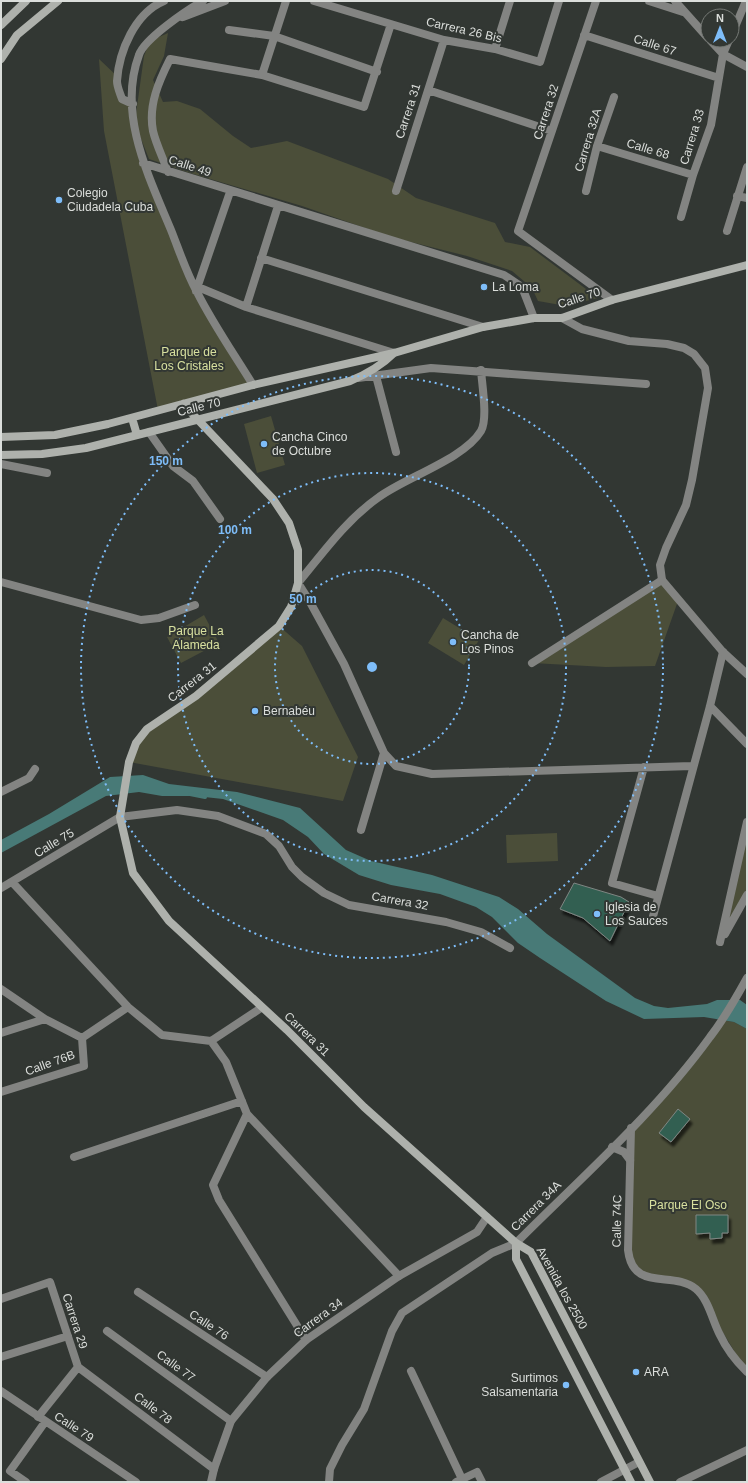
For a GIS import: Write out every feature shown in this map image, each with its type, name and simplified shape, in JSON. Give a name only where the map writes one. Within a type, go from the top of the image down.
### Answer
[{"type":"main road","points":[[1,25],[26,1]]},
{"type":"main road","points":[[1,58],[17,35],[58,1]]},
{"type":"main road","name":"Calle 70","points":[[1,437],[55,435],[132,418],[253,385],[394,353],[483,328],[534,318],[562,318],[612,300],[747,266]]},
{"type":"main road","name":"Calle 70","points":[[1,455],[42,454],[86,448],[198,420],[357,378],[384,363],[394,353]]},
{"type":"main road","name":"Carrera 31","points":[[183,404],[273,499],[284,514],[293,531],[298,550],[298,583],[291,607],[279,626],[196,696],[147,729],[136,743],[129,762],[120,813],[133,873],[164,915],[261,1008],[287,1030],[364,1107],[516,1243]]},
{"type":"main road","points":[[132,418],[137,435]]},
{"type":"main road","name":"Avenida los 2500","points":[[516,1243],[531,1252],[650,1482]]},
{"type":"main road","name":"Avenida los 2500","points":[[516,1243],[516,1259],[631,1482]]},
{"type":"street","points":[[133,104],[122,99],[117,83],[120,61],[128,39],[138,22],[154,5],[164,1]]},
{"type":"street","points":[[203,1],[161,30],[139,54],[133,77],[133,104],[136,134],[143,164],[197,289],[253,385]]},
{"type":"street","points":[[173,21],[225,1]]},
{"type":"street","points":[[262,75],[286,1]]},
{"type":"street","name":"Carrera 26 Bis","points":[[314,1],[444,40],[495,48],[540,62],[559,1]]},
{"type":"street","points":[[495,48],[510,1]]},
{"type":"street","name":"Carrera 32","points":[[596,1],[518,231],[612,300]]},
{"type":"street","points":[[649,1],[683,12]]},
{"type":"street","points":[[675,1],[683,12],[700,30]]},
{"type":"street","points":[[740,15],[746,1]]},
{"type":"street","points":[[168,172],[153,130],[152,108],[158,85],[170,59],[262,75],[364,107],[392,24]]},
{"type":"street","points":[[229,30],[274,36],[377,72]]},
{"type":"street","name":"Calle 67","points":[[584,35],[719,78]]},
{"type":"street","name":"Carrera 31","points":[[396,191],[444,40]]},
{"type":"street","points":[[717,48],[723,54],[747,67]]},
{"type":"street","name":"Carrera 33","points":[[681,217],[693,175],[711,125],[723,54],[726,48]]},
{"type":"street","points":[[428,90],[552,131]]},
{"type":"street","name":"Carrera 32A","points":[[586,191],[597,146],[614,97]]},
{"type":"street","name":"Calle 68","points":[[597,146],[693,175]]},
{"type":"street","name":"Calle 49","points":[[143,164],[504,275],[522,287],[534,318]]},
{"type":"street","points":[[727,231],[747,167]]},
{"type":"street","points":[[197,289],[230,192]]},
{"type":"street","points":[[738,196],[747,198]]},
{"type":"street","points":[[246,307],[278,206]]},
{"type":"street","points":[[261,258],[483,328]]},
{"type":"street","points":[[197,289],[246,307],[394,353]]},
{"type":"street","points":[[562,318],[582,329],[629,341],[667,344],[684,348],[694,354],[705,368],[708,388],[692,480],[686,504],[660,565],[662,580],[723,652],[747,674]]},
{"type":"street","points":[[357,378],[431,368],[481,370],[646,384]]},
{"type":"street","points":[[481,370],[484,420],[478,435],[450,458],[392,488],[366,506],[343,528],[298,583],[344,664],[384,753],[396,766],[432,774],[692,766]]},
{"type":"street","points":[[376,376],[396,452]]},
{"type":"street","points":[[148,432],[173,466],[193,481],[220,519]]},
{"type":"street","points":[[1,464],[47,473]]},
{"type":"street","points":[[532,663],[662,580]]},
{"type":"street","points":[[1,582],[141,620],[160,618],[195,605]]},
{"type":"street","points":[[652,920],[692,766],[710,706],[723,652]]},
{"type":"street","points":[[710,706],[747,744]]},
{"type":"street","points":[[361,830],[384,753]]},
{"type":"street","points":[[644,767],[612,883],[658,896]]},
{"type":"street","points":[[1,792],[29,778],[35,769]]},
{"type":"street","name":"Carrera 32","points":[[120,813],[177,810],[218,816],[259,831],[272,838],[292,867],[302,877],[324,893],[349,905],[446,922],[481,932],[510,948]]},
{"type":"street","name":"Calle 75","points":[[1,888],[120,813]]},
{"type":"street","points":[[747,822],[720,942],[747,895]]},
{"type":"street","points":[[12,882],[128,1007],[162,1035],[212,1041],[261,1008]]},
{"type":"street","name":"Carrera 34A","points":[[329,1482],[330,1469],[342,1445],[364,1410],[392,1331],[402,1313],[492,1253],[516,1243],[612,1147],[683,1072],[711,1036],[747,978]]},
{"type":"street","points":[[1,989],[45,1019],[82,1038],[128,1007]]},
{"type":"street","points":[[1,1033],[45,1019]]},
{"type":"street","name":"Calle 76B","points":[[1,1092],[84,1066],[82,1038]]},
{"type":"street","points":[[212,1041],[226,1062],[247,1114],[399,1276]]},
{"type":"street","points":[[74,1157],[242,1101]]},
{"type":"street","points":[[247,1114],[212,1185],[219,1200],[306,1340]]},
{"type":"street","name":"Calle 74C","points":[[630,1128],[628,1250],[632,1265],[640,1273],[648,1277],[686,1283],[700,1292],[706,1301],[720,1335],[735,1358],[747,1372]]},
{"type":"street","points":[[612,1147],[624,1152],[630,1160]]},
{"type":"street","name":"Carrera 34","points":[[211,1482],[231,1421],[267,1377],[306,1340],[399,1276],[477,1232],[486,1217]]},
{"type":"street","name":"Carrera 29","points":[[1,1299],[50,1282],[78,1367]]},
{"type":"street","name":"Calle 76","points":[[138,1292],[267,1377]]},
{"type":"street","name":"Calle 77","points":[[107,1331],[231,1421]]},
{"type":"street","points":[[1,1358],[68,1336]]},
{"type":"street","points":[[38,1417],[78,1367]]},
{"type":"street","name":"Calle 78","points":[[78,1367],[214,1469]]},
{"type":"street","points":[[411,1371],[459,1481],[477,1472],[482,1482]]},
{"type":"street","name":"Calle 79","points":[[1,1391],[136,1482]]},
{"type":"street","points":[[26,1482],[10,1471],[45,1422]]},
{"type":"street","points":[[680,1482],[747,1450]]},
{"type":"street","points":[[600,1482],[639,1462]]},
{"type":"green space","name":"Parque de Los Cristales","points":[[168,33],[164,56],[153,80],[163,102],[177,101],[200,109],[233,136],[251,148],[287,141],[388,179],[416,198],[495,223],[505,242],[530,247],[598,298],[566,306],[538,301],[532,288],[512,271],[467,256],[391,237],[302,206],[190,173],[149,159],[136,126],[136,134],[196,291],[253,385],[158,410],[104,131],[99,59],[118,77],[122,99],[133,104],[135,121],[144,56],[150,41]]},
{"type":"green space","name":"Cancha Cinco de Octubre","points":[[271,416],[285,465],[257,473],[244,424]]},
{"type":"green space","points":[[662,580],[678,601],[655,666],[606,667],[532,663]]},
{"type":"green space","name":"Parque La Alameda","points":[[204,615],[219,643],[181,663],[167,637]]},
{"type":"green space","name":"Cancha de Los Pinos","points":[[443,618],[479,640],[464,665],[428,643]]},
{"type":"green space","name":"Bernabéu","points":[[279,626],[302,646],[358,757],[343,801],[129,762],[147,729]]},
{"type":"green space","points":[[747,822],[747,895],[720,942]]},
{"type":"green space","points":[[557,833],[558,861],[507,863],[506,835]]},
{"type":"green space","name":"Parque El Oso","points":[[721,1020],[734,1022],[747,1029],[747,1372],[696,1288],[648,1277],[630,1261],[631,1128]]},
{"type":"water","points":[[143,775],[169,784],[237,792],[300,808],[346,850],[371,861],[432,875],[499,897],[518,909],[547,934],[635,998],[654,1006],[668,1008],[707,1004],[717,1000],[740,1000],[747,1005],[747,1029],[734,1022],[704,1017],[644,1019],[606,1001],[540,958],[518,943],[492,917],[476,907],[440,894],[391,885],[359,875],[324,854],[308,837],[283,820],[223,799],[195,796],[162,796],[139,792],[106,796],[1,853],[1,840],[49,814],[110,777]]},
{"type":"building","name":"Iglesia de Los Sauces","points":[[574,883],[621,897],[629,902],[610,941],[583,918],[560,909]]},
{"type":"building","points":[[678,1109],[690,1119],[671,1142],[659,1133]]},
{"type":"building","points":[[696,1215],[728,1215],[728,1233],[722,1233],[722,1238],[710,1239],[710,1233],[696,1234]]},
{"type":"waterway","points":[[190,794],[205,797]]},
{"type":"place","name":"Colegio Ciudadela Cuba","points":[[59,200]]},
{"type":"place","name":"La Loma","points":[[484,287]]},
{"type":"place","name":"Cancha Cinco de Octubre","points":[[264,444]]},
{"type":"place","name":"Cancha de Los Pinos","points":[[453,642]]},
{"type":"place","name":"Bernabéu","points":[[255,711]]},
{"type":"place","name":"Iglesia de Los Sauces","points":[[597,914]]},
{"type":"place","name":"ARA","points":[[636,1372]]},
{"type":"place","name":"Surtimos Salsamentaria","points":[[566,1385]]}]
